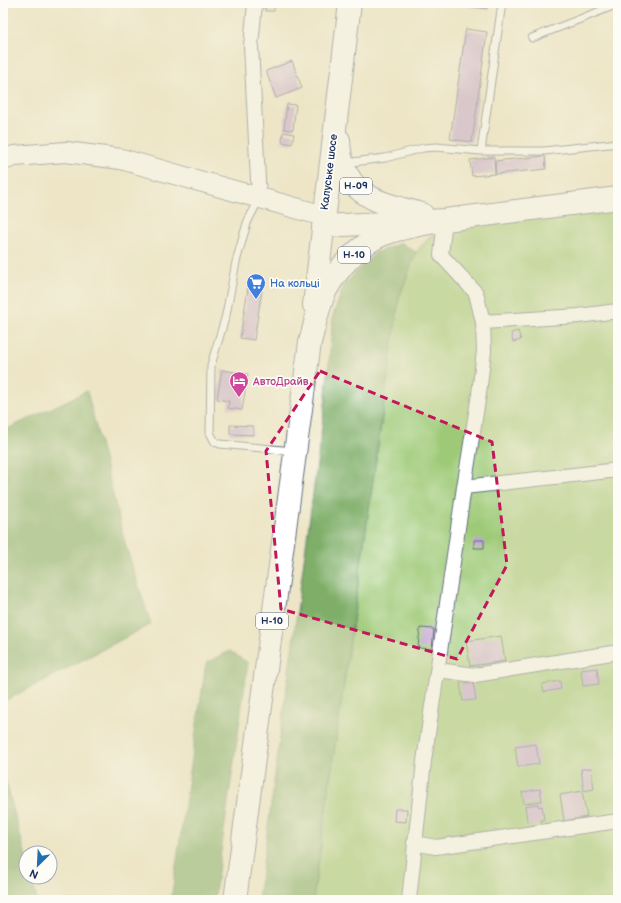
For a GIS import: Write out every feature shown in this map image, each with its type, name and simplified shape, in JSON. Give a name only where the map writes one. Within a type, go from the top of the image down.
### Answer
[{"type":"main road","name":"Калуське шосе","points":[[310,342],[350,3]]},
{"type":"main road","name":"Н-09","points":[[338,95],[339,143],[342,163],[350,180],[361,192],[375,201],[444,220]]},
{"type":"main road","name":"Н-10","points":[[234,900],[310,342],[326,289],[343,265],[372,240],[384,234],[444,220],[618,198]]},
{"type":"main road","name":"Н-10","points":[[324,221],[444,220]]},
{"type":"street","points":[[255,3],[251,46],[259,199]]},
{"type":"street","points":[[3,160],[14,156],[66,152],[121,159],[259,199],[324,221]]},
{"type":"street","points":[[409,900],[424,761],[479,394],[484,351],[483,322],[476,293],[441,255],[444,220]]},
{"type":"street","points":[[483,322],[578,316],[618,311]]},
{"type":"street","points":[[464,487],[618,470]]},
{"type":"street","points":[[438,670],[475,675],[618,652]]},
{"type":"street","points":[[414,843],[436,847],[618,821]]},
{"type":"lane","points":[[481,151],[502,3]]},
{"type":"lane","points":[[532,38],[618,4]]},
{"type":"lane","points":[[342,163],[385,158],[423,148],[436,147],[481,151],[544,151],[618,144]]},
{"type":"lane","points":[[259,199],[247,223],[236,262],[226,315],[211,365],[210,433],[215,442],[220,444],[295,451]]},
{"type":"highlighted area","points":[[320,371],[492,442],[507,565],[457,659],[281,609],[266,451]]},
{"type":"green space","points":[[618,198],[618,900],[313,900],[399,298],[416,252],[445,220]]},
{"type":"green space","points":[[401,243],[416,252],[399,298],[313,900],[258,900],[325,405],[333,316],[344,285],[375,253]]},
{"type":"green space","points":[[87,391],[126,547],[151,624],[3,702],[3,431]]},
{"type":"green space","points":[[230,651],[248,663],[214,900],[171,900],[206,663]]},
{"type":"green space","points":[[3,770],[23,845],[18,845],[18,885],[33,885],[37,900],[3,900]]},
{"type":"building","points":[[265,3],[274,3],[274,11],[265,11]]},
{"type":"building","points":[[467,3],[488,3],[487,9],[467,6]]},
{"type":"building","points":[[466,29],[487,32],[472,142],[450,139]]},
{"type":"building","points":[[292,61],[302,88],[276,98],[266,71]]},
{"type":"building","points":[[287,104],[296,105],[293,130],[284,129]]},
{"type":"building","points":[[283,132],[294,134],[292,144],[282,142]]},
{"type":"building","points":[[545,156],[546,169],[496,174],[495,161]]},
{"type":"building","points":[[494,157],[495,174],[472,176],[470,160]]},
{"type":"building","points":[[248,288],[262,290],[254,340],[240,338]]},
{"type":"building","points":[[518,331],[521,340],[513,342],[511,333]]},
{"type":"building","points":[[222,370],[248,374],[242,410],[228,408],[229,401],[217,399]]},
{"type":"building","points":[[230,425],[253,426],[253,435],[230,434]]},
{"type":"building","points":[[474,540],[484,540],[484,548],[474,548]]},
{"type":"building","points":[[420,628],[434,629],[432,649],[418,648]]},
{"type":"building","points":[[501,636],[505,661],[470,666],[466,641]]},
{"type":"building","points":[[597,668],[599,684],[583,686],[581,670]]},
{"type":"building","points":[[560,681],[561,689],[544,692],[542,684]]},
{"type":"building","points":[[473,682],[476,700],[463,701],[460,684]]},
{"type":"building","points":[[536,744],[539,764],[518,767],[515,747]]},
{"type":"building","points":[[591,768],[594,789],[584,791],[581,769]]},
{"type":"building","points":[[540,789],[542,801],[524,804],[522,792]]},
{"type":"building","points":[[582,791],[587,817],[564,821],[560,795]]},
{"type":"building","points":[[538,804],[539,807],[542,806],[544,820],[541,820],[542,825],[528,827],[525,806]]},
{"type":"building","points":[[395,809],[407,809],[406,822],[394,821]]},
{"type":"place","name":"На кольці","points":[[256,300]]},
{"type":"place","name":"АвтоДрайв","points":[[239,398]]}]
